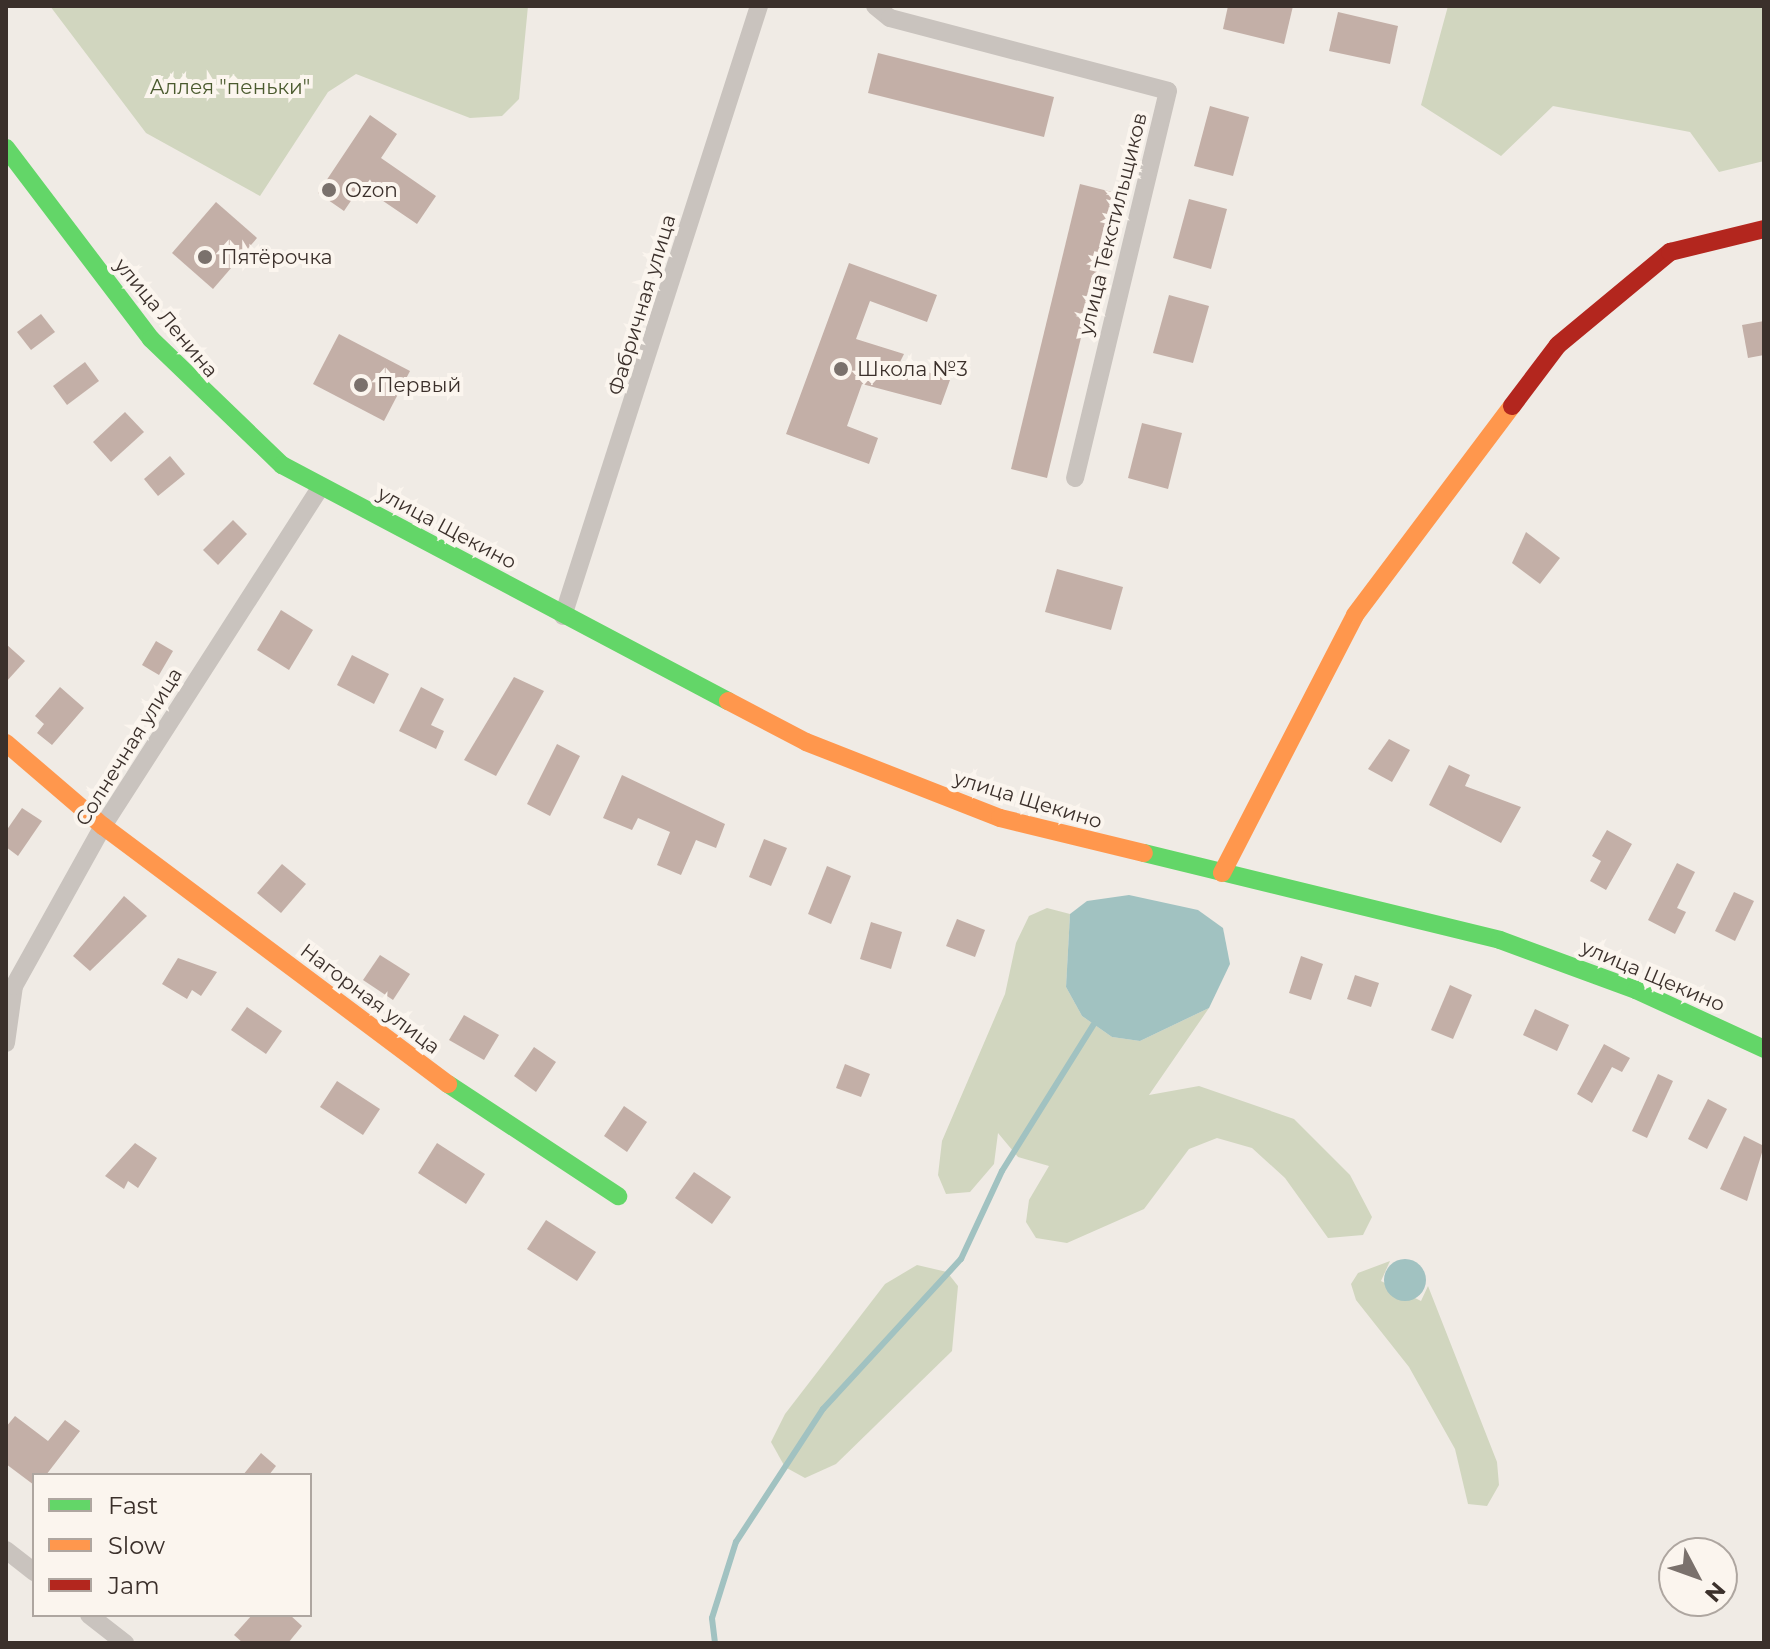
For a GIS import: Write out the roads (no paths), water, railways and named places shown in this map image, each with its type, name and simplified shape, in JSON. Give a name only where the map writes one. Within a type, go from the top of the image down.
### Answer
[{"type":"main road","name":"улица Ленина","points":[[6,148],[100,276],[204,397],[282,465],[321,487]]},
{"type":"main road","points":[[1222,873],[1355,615],[1558,345],[1670,252],[1764,229]]},
{"type":"main road","name":"улица Щекино","points":[[321,487],[806,742],[913,788],[1092,843],[1500,940],[1636,990],[1764,1049]]},
{"type":"main road","name":"Нагорная улица","points":[[6,743],[103,826],[429,1072],[618,1196]]},
{"type":"street","name":"Фабричная улица","points":[[563,616],[759,6]]},
{"type":"street","name":"улица Текстильщиков","points":[[875,6],[890,18],[1168,91],[1075,478]]},
{"type":"street","name":"Солнечная улица","points":[[6,1043],[6,1006],[103,826],[321,487]]},
{"type":"street","points":[[6,1550],[32,1570]]},
{"type":"street","points":[[92,1617],[125,1643]]},
{"type":"water","points":[[1129,895],[1198,910],[1223,928],[1230,964],[1209,1008],[1140,1041],[1112,1037],[1082,1016],[1066,987],[1070,914],[1087,901]]},
{"type":"water","points":[[1405,1259],[1420,1265],[1426,1280],[1420,1295],[1405,1301],[1390,1295],[1384,1280],[1390,1265]]},
{"type":"waterway","points":[[715,1643],[712,1618],[736,1542],[823,1409],[961,1259],[1002,1171],[1094,1024]]},
{"type":"place","name":"Ozon","points":[[329,190]]},
{"type":"place","name":"Пятёрочка","points":[[205,257]]},
{"type":"place","name":"Школа №3","points":[[841,369]]},
{"type":"place","name":"Первый","points":[[361,385]]},
{"type":"park label","name":"Аллея \"пеньки\"","points":[[230,87]]}]
